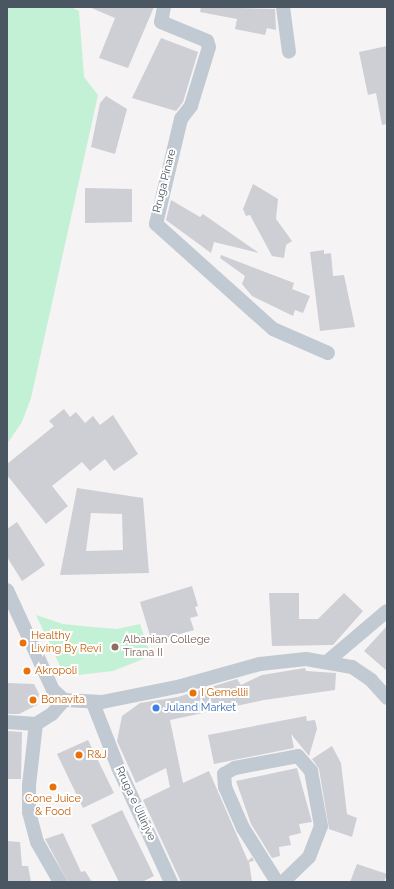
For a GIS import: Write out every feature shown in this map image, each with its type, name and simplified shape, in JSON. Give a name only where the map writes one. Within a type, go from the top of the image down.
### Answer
[{"type":"street","name":"Rruga Pinare","points":[[164,7],[161,22],[207,40],[209,47],[191,106],[181,119],[156,224],[273,329],[328,354]]},
{"type":"street","points":[[283,7],[288,52]]},
{"type":"street","points":[[7,590],[53,690],[64,700],[92,703],[181,686],[260,664],[329,660],[352,667],[371,680],[387,698]]},
{"type":"street","points":[[329,660],[387,611]]},
{"type":"street","points":[[7,722],[36,724],[52,714],[64,700]]},
{"type":"street","name":"Rruga e Ullinjve","points":[[92,703],[118,768],[171,882]]},
{"type":"street","points":[[36,724],[29,812],[42,854],[60,882]]},
{"type":"street","points":[[276,882],[243,828],[224,786],[224,774],[235,768],[298,756],[311,771],[321,826],[309,857],[284,882]]},
{"type":"green space","points":[[7,7],[71,7],[79,11],[84,77],[98,95],[31,398],[22,422],[7,444]]},
{"type":"green space","points":[[36,615],[63,624],[92,627],[117,629],[140,624],[151,656],[113,671],[78,675],[62,670]]},
{"type":"building","points":[[89,7],[154,7],[128,68],[99,58],[115,18]]},
{"type":"building","points":[[201,7],[275,9],[276,30],[267,28],[265,35],[235,29],[237,19],[200,12]]},
{"type":"building","points":[[161,38],[198,52],[183,102],[176,111],[132,98]]},
{"type":"building","points":[[387,46],[387,124],[382,125],[376,93],[368,95],[359,52]]},
{"type":"building","points":[[106,96],[127,109],[115,154],[91,147],[100,103]]},
{"type":"building","points":[[253,184],[278,199],[276,219],[292,241],[286,245],[284,258],[272,256],[250,215],[246,216],[243,209]]},
{"type":"building","points":[[85,188],[132,189],[132,222],[85,223]]},
{"type":"building","points":[[171,200],[200,217],[203,214],[259,253],[214,242],[211,253],[166,220]]},
{"type":"building","points":[[324,250],[324,254],[331,253],[333,276],[344,275],[355,327],[320,331],[310,252]]},
{"type":"building","points":[[221,255],[294,283],[292,289],[310,296],[303,313],[295,310],[293,316],[252,296],[242,284],[245,276],[220,258]]},
{"type":"building","points":[[64,409],[70,417],[76,412],[85,423],[93,416],[100,425],[113,415],[138,454],[114,471],[105,459],[90,471],[82,462],[52,486],[68,506],[46,524],[7,475],[7,464],[54,426],[49,421]]},
{"type":"building","points":[[77,488],[143,498],[149,573],[60,575]],"holes":[[[91,513],[122,514],[123,550],[86,551]]]},
{"type":"building","points":[[17,522],[45,565],[22,581],[7,557],[7,529]]},
{"type":"building","points":[[192,586],[198,606],[195,607],[198,616],[190,618],[194,630],[152,642],[140,602]]},
{"type":"building","points":[[269,593],[299,593],[299,619],[318,619],[344,593],[363,611],[333,645],[272,646]]},
{"type":"building","points":[[387,626],[387,671],[364,651]]},
{"type":"building","points":[[305,668],[306,671],[336,673],[335,690],[264,700],[170,720],[183,783],[209,771],[248,861],[252,857],[254,861],[249,862],[252,882],[181,882],[143,800],[170,787],[166,768],[136,783],[117,741],[122,716],[140,703],[178,697],[237,679],[241,685],[262,675]]},
{"type":"building","points":[[7,683],[34,684],[39,694],[37,705],[19,714],[7,714]]},
{"type":"building","points":[[306,716],[307,721],[315,720],[317,729],[309,756],[291,734],[294,748],[214,764],[208,735]]},
{"type":"building","points":[[7,731],[22,732],[21,779],[7,779]]},
{"type":"building","points":[[88,740],[114,793],[83,808],[57,754]]},
{"type":"building","points":[[332,746],[341,763],[347,814],[357,818],[352,837],[329,829],[319,769],[312,759]]},
{"type":"building","points":[[297,768],[312,822],[299,824],[301,833],[289,836],[291,845],[279,847],[280,856],[272,858],[251,824],[236,781]]},
{"type":"building","points":[[122,810],[154,876],[142,882],[119,882],[91,825]]},
{"type":"building","points":[[63,833],[81,872],[85,871],[92,882],[68,882],[45,839]]},
{"type":"building","points":[[7,841],[20,842],[22,866],[28,866],[31,882],[7,882]]},
{"type":"building","points":[[357,864],[387,874],[384,882],[350,882]]},
{"type":"place","name":"Healthy Living By Revi","points":[[23,643]]},
{"type":"place","name":"Albanian College Tirana II","points":[[115,647]]},
{"type":"place","name":"Akropoli","points":[[27,671]]},
{"type":"place","name":"I Gemellii","points":[[193,693]]},
{"type":"place","name":"Bonavita","points":[[33,700]]},
{"type":"place","name":"Juland Market","points":[[156,708]]},
{"type":"place","name":"R&J","points":[[79,755]]},
{"type":"place","name":"Cone Juice & Food","points":[[53,787]]}]
